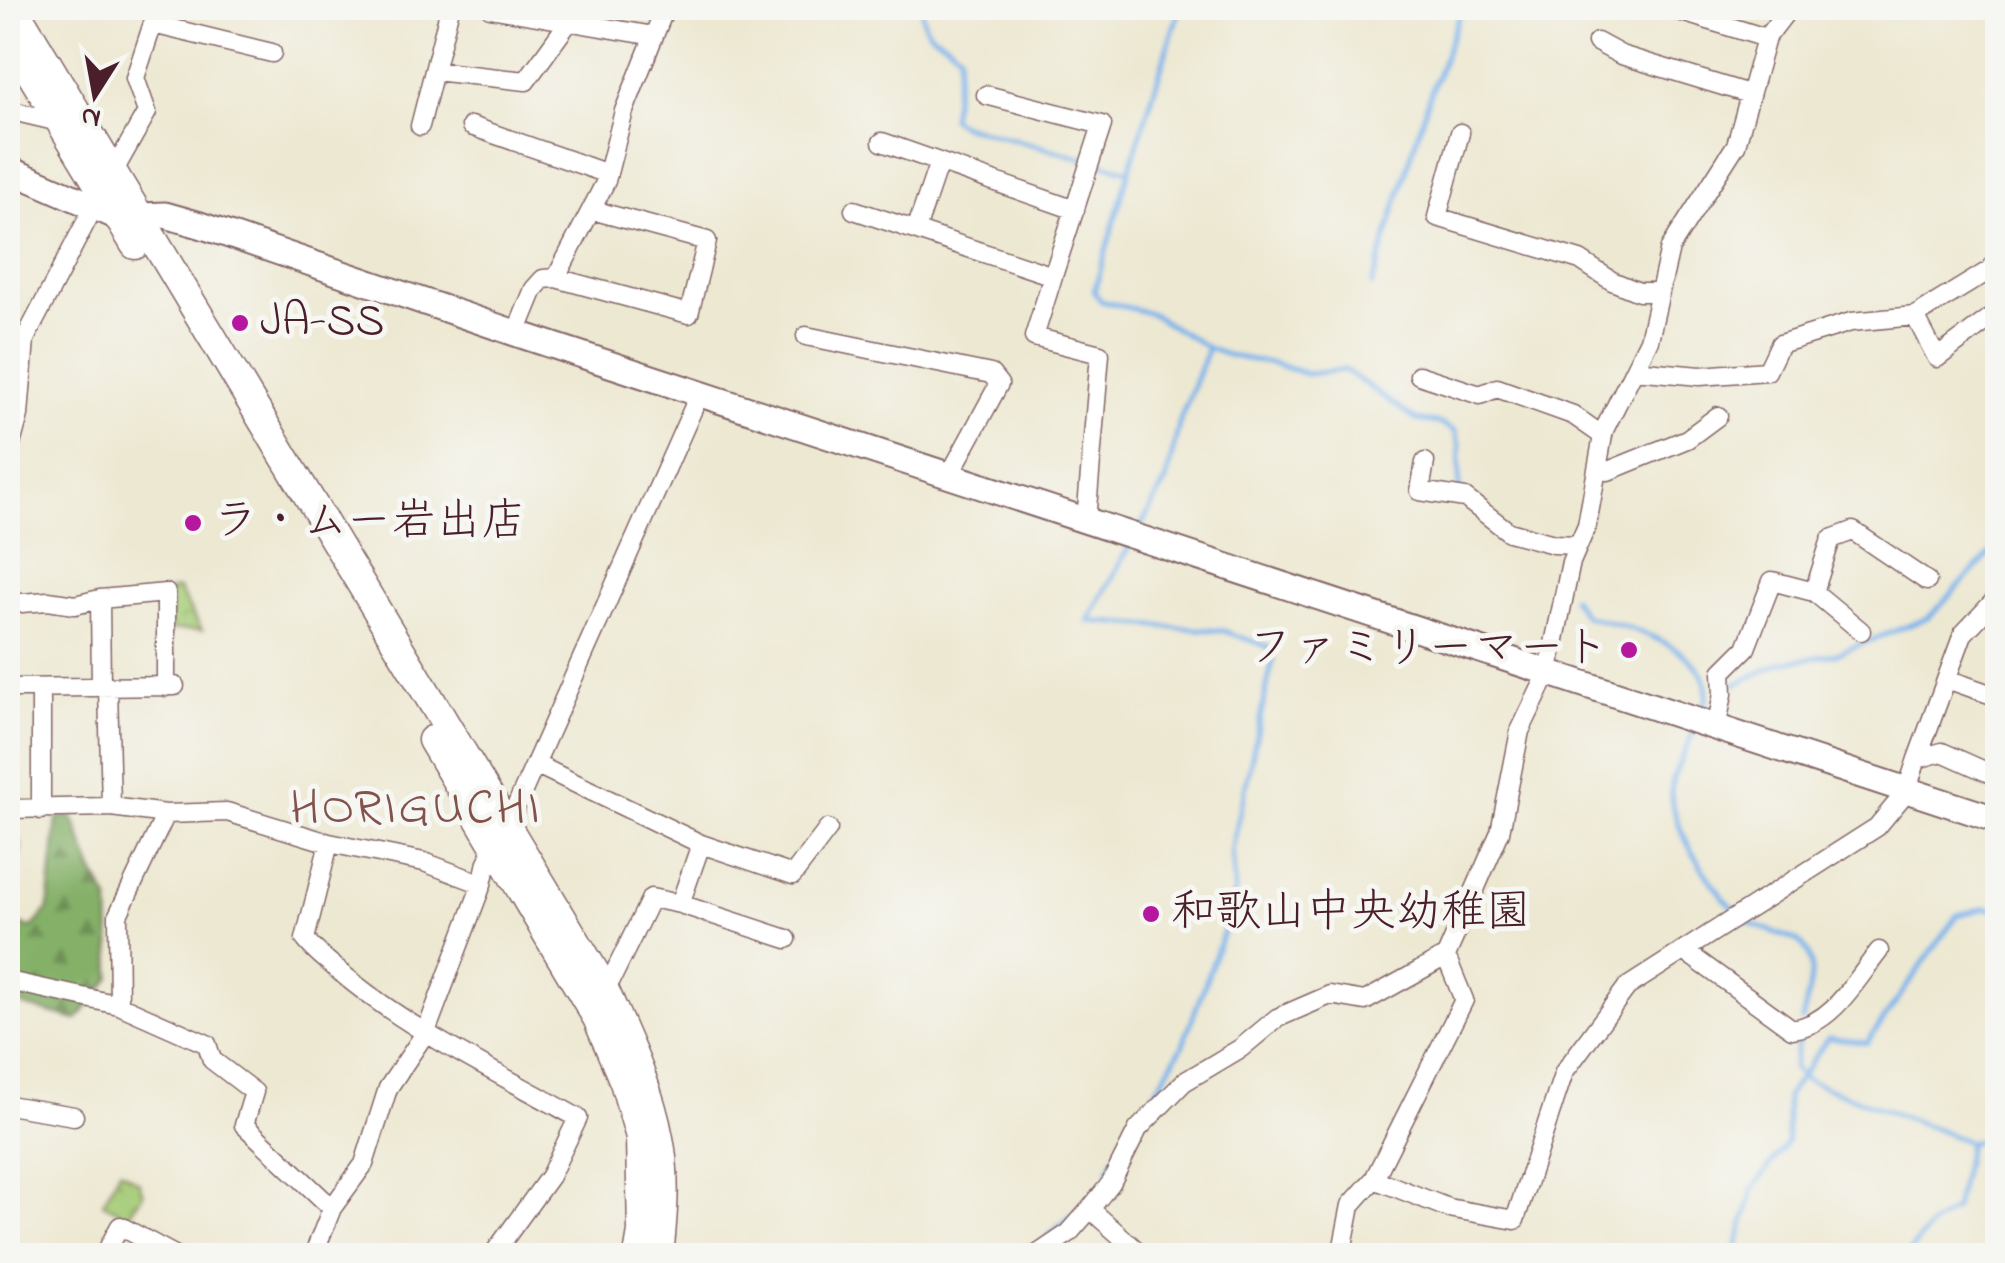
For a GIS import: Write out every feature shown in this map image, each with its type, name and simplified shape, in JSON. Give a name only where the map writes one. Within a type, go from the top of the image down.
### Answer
[{"type":"main road","points":[[14,8],[114,201]]},
{"type":"main road","points":[[8,36],[59,122],[114,201],[502,838],[602,984],[644,1080],[660,1141],[664,1202],[660,1256]]},
{"type":"main road","points":[[502,838],[597,1018],[624,1082],[640,1137],[642,1232],[638,1256]]},
{"type":"street","points":[[420,126],[450,8]]},
{"type":"street","points":[[490,8],[570,15],[654,36]]},
{"type":"street","points":[[556,278],[608,174],[624,110],[665,8]]},
{"type":"street","points":[[1669,8],[1766,38]]},
{"type":"street","points":[[1034,1256],[1068,1233],[1090,1209],[1110,1183],[1138,1129],[1184,1082],[1241,1048],[1277,1018],[1330,996],[1366,1001],[1446,956],[1500,832],[1520,731],[1548,673],[1574,554],[1587,525],[1603,436],[1649,340],[1670,248],[1736,145],[1766,38],[1788,8]]},
{"type":"street","points":[[434,71],[526,81],[570,15]]},
{"type":"street","points":[[8,455],[19,414],[25,338],[114,201],[148,112],[135,78],[156,16],[272,54]]},
{"type":"street","points":[[1597,42],[1621,54],[1749,94]]},
{"type":"street","points":[[986,95],[1102,125],[1034,337],[1100,354],[1086,521]]},
{"type":"street","points":[[8,110],[59,122]]},
{"type":"street","points":[[471,126],[608,174]]},
{"type":"street","points":[[1460,132],[1437,217],[1580,260],[1612,282],[1639,292],[1660,292]]},
{"type":"street","points":[[882,142],[1075,210]]},
{"type":"street","points":[[916,230],[939,162]]},
{"type":"street","points":[[8,169],[200,225],[516,333],[1998,820]]},
{"type":"street","points":[[516,333],[534,288],[544,279],[556,278],[689,314],[707,242],[592,210]]},
{"type":"street","points":[[854,210],[1052,276]]},
{"type":"street","points":[[1634,370],[1700,376],[1767,371],[1780,344],[1852,322],[1915,316],[1990,270],[1998,259]]},
{"type":"street","points":[[1915,316],[1937,358],[1998,312]]},
{"type":"street","points":[[806,336],[991,374],[999,384],[949,476]]},
{"type":"street","points":[[1420,375],[1480,395],[1497,388],[1572,415],[1603,436]]},
{"type":"street","points":[[312,1256],[332,1208],[364,1164],[388,1088],[426,1032],[487,862],[502,838],[700,393]]},
{"type":"street","points":[[1597,470],[1608,471],[1688,439],[1718,416]]},
{"type":"street","points":[[1425,462],[1420,491],[1466,498],[1509,532],[1554,544],[1574,554]]},
{"type":"street","points":[[1814,592],[1831,539],[1853,531],[1927,581]]},
{"type":"street","points":[[1716,729],[1723,694],[1722,672],[1746,648],[1772,582],[1814,592],[1861,631]]},
{"type":"street","points":[[8,604],[48,601],[76,605],[166,593],[170,686],[8,688]]},
{"type":"street","points":[[1374,1179],[1448,1208],[1515,1220],[1564,1072],[1627,987],[1877,827],[1906,792],[1963,634],[1998,597]]},
{"type":"street","points":[[100,599],[111,808]]},
{"type":"street","points":[[1948,678],[1998,697]]},
{"type":"street","points":[[41,688],[41,810]]},
{"type":"street","points":[[1917,759],[1942,752],[1998,777]]},
{"type":"street","points":[[535,764],[702,844],[793,875],[828,829]]},
{"type":"street","points":[[8,809],[227,812],[330,843],[424,862],[482,884]]},
{"type":"street","points":[[119,1005],[118,915],[166,814]]},
{"type":"street","points":[[330,843],[304,940],[316,954],[359,989],[426,1032],[578,1118],[550,1176],[492,1256]]},
{"type":"street","points":[[680,904],[702,844]]},
{"type":"street","points":[[602,984],[611,980],[651,898],[786,939]]},
{"type":"street","points":[[1686,952],[1792,1029],[1811,1027],[1833,1008],[1880,951]]},
{"type":"street","points":[[1341,1256],[1351,1205],[1374,1179],[1464,1000],[1446,956]]},
{"type":"street","points":[[8,981],[119,1005],[207,1044],[212,1060],[254,1092],[244,1126],[332,1208]]},
{"type":"street","points":[[8,1105],[74,1116]]},
{"type":"street","points":[[1090,1209],[1143,1256]]},
{"type":"street","points":[[104,1256],[120,1226],[176,1256]]},
{"type":"green space","points":[[178,589],[202,630],[171,630],[170,590]]},
{"type":"green space","points":[[73,817],[93,871],[109,900],[111,977],[77,1020],[24,1006],[8,997],[8,920],[31,928],[48,910],[57,818]]},
{"type":"green space","points":[[11,819],[21,846],[8,913],[8,820]]},
{"type":"green space","points":[[120,1170],[139,1182],[143,1194],[128,1216],[103,1203]]},
{"type":"waterway","points":[[922,8],[929,32],[960,54],[951,118],[962,125],[1129,171],[1094,292],[1101,301],[1150,313],[1208,348],[1230,356],[1307,374],[1345,370],[1416,420],[1439,423],[1455,431],[1460,446],[1459,493]]},
{"type":"waterway","points":[[1129,171],[1180,8]]},
{"type":"waterway","points":[[1372,285],[1426,106],[1462,8]]},
{"type":"waterway","points":[[1138,531],[1166,481],[1180,420],[1208,348]]},
{"type":"waterway","points":[[1130,545],[1088,621],[1224,631],[1268,647],[1273,659],[1232,849],[1235,890],[1228,919],[1183,1045],[1144,1111]]},
{"type":"waterway","points":[[1736,684],[1780,663],[1836,654],[1928,618],[1998,546]]},
{"type":"waterway","points":[[1572,598],[1585,616],[1647,635],[1688,658],[1701,673],[1707,691],[1702,711]]},
{"type":"waterway","points":[[1693,732],[1676,772],[1672,800],[1692,852],[1736,911]]},
{"type":"waterway","points":[[1735,1256],[1753,1189],[1787,1142],[1787,1096],[1828,1038],[1867,1043],[1957,915],[1986,908],[1998,910]]},
{"type":"waterway","points":[[1743,919],[1804,946],[1811,977],[1802,1020]]},
{"type":"waterway","points":[[1800,1031],[1793,1068],[1804,1079],[1969,1142],[1998,1142]]},
{"type":"waterway","points":[[1108,1170],[1126,1136]]},
{"type":"waterway","points":[[1906,1256],[1931,1225],[1955,1209],[1969,1142]]},
{"type":"waterway","points":[[1045,1239],[1074,1214]]},
{"type":"place","name":"JA-SS","points":[[240,323]]},
{"type":"place","name":"ラ・ムー岩出店","points":[[193,523]]},
{"type":"place","name":"ファミリーマート","points":[[1629,650]]},
{"type":"place","name":"和歌山中央幼稚園","points":[[1151,914]]},
{"type":"district","name":"HORIGUCHI","points":[[416,809]]}]
